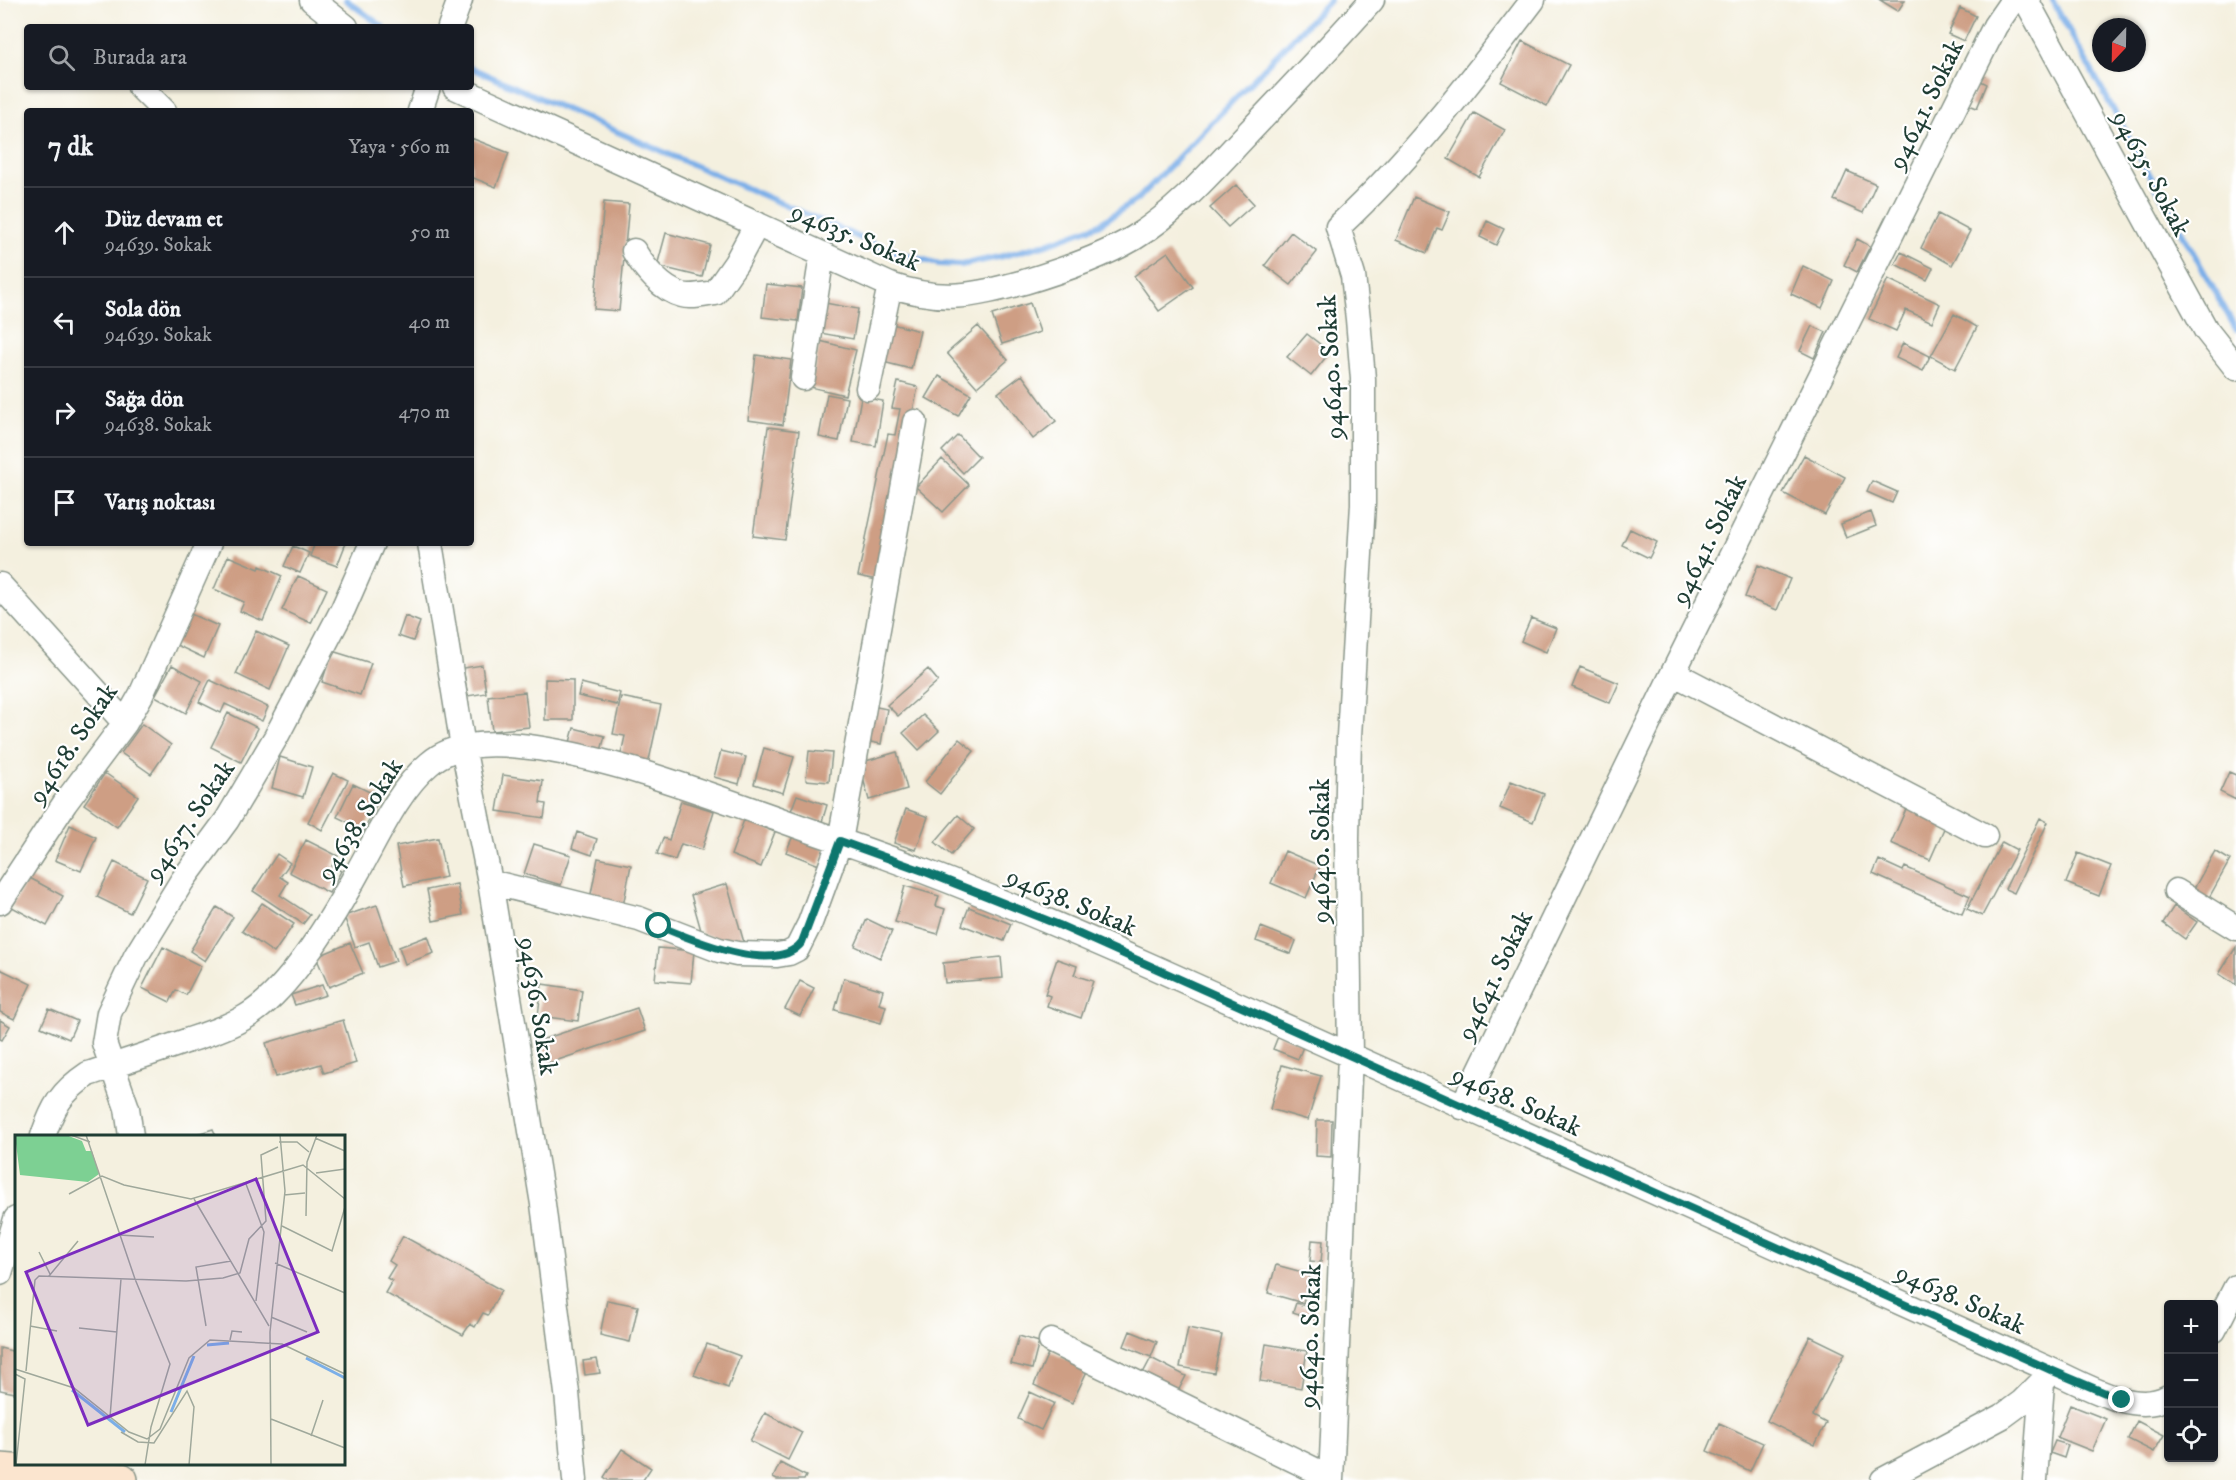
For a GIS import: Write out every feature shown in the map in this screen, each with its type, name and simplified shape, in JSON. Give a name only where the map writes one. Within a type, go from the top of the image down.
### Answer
[{"type":"street","points":[[312,0],[342,24]]},
{"type":"street","points":[[451,24],[460,0]]},
{"type":"street","name":"94635. Sokak","points":[[462,90],[890,285],[927,296],[980,294],[1052,274],[1098,256],[1134,238],[1164,216],[1202,182],[1372,0]]},
{"type":"street","name":"94640. Sokak","points":[[1051,1341],[1331,1479],[1350,1056],[1347,839],[1349,736],[1363,504],[1363,379],[1353,276],[1338,227],[1369,199],[1415,148],[1456,100],[1533,0]]},
{"type":"street","name":"94641. Sokak","points":[[1462,1107],[1673,673],[1995,26],[2013,0]]},
{"type":"street","name":"94635. Sokak","points":[[2026,0],[2206,330],[2236,368]]},
{"type":"street","points":[[143,90],[161,108]]},
{"type":"street","points":[[421,108],[427,90]]},
{"type":"street","points":[[634,251],[642,264],[658,281],[683,296],[715,293],[736,263],[757,224]]},
{"type":"street","points":[[803,378],[822,255]]},
{"type":"street","points":[[868,388],[890,285]]},
{"type":"street","points":[[490,882],[639,919],[719,950],[737,954],[777,955],[797,949],[802,942],[840,841],[915,422]]},
{"type":"street","name":"94618. Sokak","points":[[0,902],[65,803],[125,723],[141,695],[208,546]]},
{"type":"street","name":"94637. Sokak","points":[[131,1135],[127,1108],[104,1043],[109,1013],[136,956],[177,890],[227,820],[276,737],[343,609],[371,546]]},
{"type":"street","name":"94636. Sokak","points":[[430,546],[464,747],[490,882],[543,1204],[567,1393],[575,1480]]},
{"type":"street","points":[[0,585],[125,723]]},
{"type":"street","points":[[1673,673],[1985,836]]},
{"type":"street","name":"94638. Sokak","points":[[44,1135],[59,1099],[71,1085],[88,1074],[218,1030],[246,1017],[263,1005],[283,984],[316,939],[344,897],[405,791],[431,761],[464,747],[504,745],[539,748],[608,764],[715,797],[923,871],[1059,925],[1849,1278],[2047,1377],[2139,1404],[2164,1400]]},
{"type":"street","points":[[2176,891],[2236,928]]},
{"type":"street","points":[[0,1273],[15,1222]]},
{"type":"street","points":[[2218,1322],[2236,1287]]},
{"type":"street","points":[[1883,1480],[2003,1416],[2022,1402],[2047,1377]]},
{"type":"street","points":[[2035,1480],[2047,1377]]},
{"type":"street","points":[[0,1470],[109,1474]]},
{"type":"building","points":[[1880,0],[1905,0],[1898,11]]},
{"type":"building","points":[[1960,8],[1976,16],[1964,41],[1948,34]]},
{"type":"building","points":[[1522,41],[1569,65],[1547,106],[1501,82]]},
{"type":"building","points":[[1979,80],[1987,84],[1977,108],[1969,105]]},
{"type":"building","points":[[1474,113],[1505,130],[1479,177],[1448,159]]},
{"type":"building","points":[[474,139],[509,153],[496,187],[474,178]]},
{"type":"building","points":[[1847,171],[1876,184],[1863,213],[1834,200]]},
{"type":"building","points":[[1236,185],[1254,204],[1228,227],[1210,208]]},
{"type":"building","points":[[1414,197],[1450,212],[1442,230],[1437,228],[1427,253],[1396,240]]},
{"type":"building","points":[[604,202],[629,204],[619,311],[594,309]]},
{"type":"building","points":[[1938,214],[1970,231],[1952,265],[1921,248]]},
{"type":"building","points":[[1487,221],[1504,229],[1496,245],[1480,237]]},
{"type":"building","points":[[1291,232],[1317,252],[1291,285],[1265,265]]},
{"type":"building","points":[[666,233],[710,245],[702,277],[657,266]]},
{"type":"building","points":[[1857,239],[1870,246],[1857,272],[1844,265]]},
{"type":"building","points":[[1168,252],[1193,287],[1159,311],[1134,276]]},
{"type":"building","points":[[1901,252],[1933,268],[1927,280],[1895,264]]},
{"type":"building","points":[[1803,266],[1834,281],[1822,308],[1791,294]]},
{"type":"building","points":[[1888,279],[1940,304],[1932,322],[1906,310],[1896,331],[1869,319]]},
{"type":"building","points":[[766,284],[802,288],[798,321],[762,317]]},
{"type":"building","points":[[825,303],[858,309],[853,339],[820,333]]},
{"type":"building","points":[[1030,303],[1040,332],[1002,344],[992,315]]},
{"type":"building","points":[[1954,314],[1977,327],[1955,369],[1931,356]]},
{"type":"building","points":[[888,323],[920,331],[911,369],[879,361]]},
{"type":"building","points":[[978,326],[1008,360],[977,387],[947,353]]},
{"type":"building","points":[[1812,326],[1826,332],[1814,358],[1800,351]]},
{"type":"building","points":[[1307,334],[1330,352],[1311,376],[1287,357]]},
{"type":"building","points":[[820,341],[856,350],[845,395],[810,387]]},
{"type":"building","points":[[1903,343],[1930,356],[1923,371],[1896,358]]},
{"type":"building","points":[[756,355],[791,360],[783,425],[748,420]]},
{"type":"building","points":[[1022,375],[1056,421],[1033,439],[998,393]]},
{"type":"building","points":[[939,376],[971,394],[958,416],[926,398]]},
{"type":"building","points":[[898,382],[918,387],[877,580],[858,576],[888,434],[895,435],[900,409],[892,408]]},
{"type":"building","points":[[827,394],[847,398],[839,441],[819,437]]},
{"type":"building","points":[[861,397],[883,401],[876,446],[853,442]]},
{"type":"building","points":[[768,427],[799,431],[785,540],[753,536]]},
{"type":"building","points":[[958,435],[979,457],[963,473],[942,451]]},
{"type":"building","points":[[1804,455],[1845,477],[1825,515],[1783,493]]},
{"type":"building","points":[[942,459],[969,485],[943,512],[916,487]]},
{"type":"building","points":[[1872,481],[1897,492],[1892,503],[1867,492]]},
{"type":"building","points":[[1871,512],[1876,526],[1846,538],[1841,524]]},
{"type":"building","points":[[1630,529],[1657,542],[1649,558],[1622,545]]},
{"type":"building","points":[[293,546],[309,553],[300,573],[284,566]]},
{"type":"building","points":[[314,546],[345,546],[337,566],[310,556]]},
{"type":"building","points":[[228,556],[282,576],[263,621],[240,611],[244,602],[214,589]]},
{"type":"building","points":[[1758,565],[1790,579],[1777,610],[1745,597]]},
{"type":"building","points":[[298,576],[327,589],[311,623],[282,610]]},
{"type":"building","points":[[186,612],[218,626],[204,658],[172,643]]},
{"type":"building","points":[[405,616],[420,622],[413,641],[398,636]]},
{"type":"building","points":[[1531,618],[1556,628],[1546,652],[1521,641]]},
{"type":"building","points":[[256,631],[289,646],[270,690],[236,674]]},
{"type":"building","points":[[332,651],[371,663],[360,695],[322,682]]},
{"type":"building","points":[[172,665],[202,681],[186,713],[155,696]]},
{"type":"building","points":[[482,665],[486,693],[468,696],[463,668]]},
{"type":"building","points":[[1580,667],[1619,683],[1610,703],[1572,687]]},
{"type":"building","points":[[928,669],[938,681],[898,716],[887,705]]},
{"type":"building","points":[[545,679],[573,680],[573,720],[545,720]]},
{"type":"building","points":[[210,680],[268,707],[262,721],[225,704],[221,713],[199,702]]},
{"type":"building","points":[[581,683],[620,693],[617,705],[578,696]]},
{"type":"building","points":[[525,692],[529,727],[492,731],[488,696]]},
{"type":"building","points":[[621,697],[661,705],[648,765],[620,759],[625,736],[613,734]]},
{"type":"building","points":[[872,706],[887,709],[881,744],[865,741]]},
{"type":"building","points":[[228,713],[258,728],[241,762],[211,747]]},
{"type":"building","points":[[923,715],[939,731],[919,750],[903,733]]},
{"type":"building","points":[[142,724],[171,745],[151,774],[121,753]]},
{"type":"building","points":[[574,728],[605,736],[600,755],[569,746]]},
{"type":"building","points":[[959,739],[974,751],[940,794],[925,782]]},
{"type":"building","points":[[764,748],[794,757],[783,793],[754,784]]},
{"type":"building","points":[[721,751],[746,757],[739,784],[714,777]]},
{"type":"building","points":[[809,751],[832,753],[829,782],[806,780]]},
{"type":"building","points":[[897,752],[907,789],[869,800],[859,763]]},
{"type":"building","points":[[280,757],[312,767],[303,797],[272,788]]},
{"type":"building","points":[[2229,772],[2236,775],[2236,800],[2220,792]]},
{"type":"building","points":[[105,773],[138,796],[117,827],[84,804]]},
{"type":"building","points":[[333,773],[348,780],[322,830],[308,822]]},
{"type":"building","points":[[503,775],[543,781],[540,803],[546,804],[544,818],[497,811]]},
{"type":"building","points":[[1511,781],[1544,794],[1533,822],[1500,808]]},
{"type":"building","points":[[353,784],[380,797],[364,830],[337,817]]},
{"type":"building","points":[[797,795],[827,805],[822,822],[791,811]]},
{"type":"building","points":[[681,801],[714,811],[702,850],[681,844],[675,860],[657,854],[663,838],[669,840]]},
{"type":"building","points":[[1907,807],[1946,824],[1930,860],[1891,843]]},
{"type":"building","points":[[906,809],[928,817],[916,850],[894,843]]},
{"type":"building","points":[[958,815],[974,829],[951,855],[935,842]]},
{"type":"building","points":[[2040,818],[2048,822],[2014,893],[2005,889]]},
{"type":"building","points":[[744,820],[775,832],[761,867],[731,855]]},
{"type":"building","points":[[70,825],[96,837],[81,871],[55,860]]},
{"type":"building","points":[[577,832],[597,839],[592,855],[572,848]]},
{"type":"building","points":[[793,836],[826,849],[819,865],[786,852]]},
{"type":"building","points":[[438,838],[446,877],[404,886],[396,846]]},
{"type":"building","points":[[306,840],[338,856],[332,866],[341,871],[329,893],[289,872]]},
{"type":"building","points":[[2002,842],[2017,850],[1982,916],[1967,909]]},
{"type":"building","points":[[534,844],[571,855],[561,885],[524,874]]},
{"type":"building","points":[[1285,851],[1320,866],[1306,898],[1271,883]]},
{"type":"building","points":[[2215,851],[2230,860],[2206,903],[2191,894]]},
{"type":"building","points":[[2078,853],[2111,866],[2099,896],[2066,883]]},
{"type":"building","points":[[277,854],[290,863],[280,877],[288,882],[280,895],[310,915],[303,924],[253,891]]},
{"type":"building","points":[[598,858],[631,865],[623,906],[590,899]]},
{"type":"building","points":[[1879,860],[1903,871],[1905,867],[1970,896],[1962,914],[1873,874]]},
{"type":"building","points":[[114,862],[147,878],[130,913],[97,897]]},
{"type":"building","points":[[28,877],[63,896],[47,926],[12,907]]},
{"type":"building","points":[[457,884],[463,915],[433,921],[427,890]]},
{"type":"building","points":[[727,884],[745,946],[702,934],[691,895]]},
{"type":"building","points":[[905,886],[939,896],[936,906],[945,909],[938,934],[895,922]]},
{"type":"building","points":[[262,903],[294,924],[274,953],[242,931]]},
{"type":"building","points":[[377,905],[396,961],[378,967],[369,942],[355,947],[344,916]]},
{"type":"building","points":[[2174,906],[2197,922],[2185,939],[2163,923]]},
{"type":"building","points":[[217,907],[233,917],[205,961],[190,951]]},
{"type":"building","points":[[969,907],[1011,924],[1004,941],[962,925]]},
{"type":"building","points":[[867,919],[892,931],[880,958],[855,946]]},
{"type":"building","points":[[1261,927],[1296,941],[1291,954],[1256,941]]},
{"type":"building","points":[[428,936],[434,953],[405,964],[399,947]]},
{"type":"building","points":[[350,943],[363,973],[329,987],[316,957]]},
{"type":"building","points":[[163,947],[201,966],[186,995],[176,990],[170,1002],[142,988]]},
{"type":"building","points":[[2236,947],[2236,985],[2219,974]]},
{"type":"building","points":[[658,948],[694,951],[691,983],[655,980]]},
{"type":"building","points":[[1001,957],[1003,978],[945,983],[943,963]]},
{"type":"building","points":[[1057,959],[1077,966],[1074,975],[1093,981],[1081,1018],[1047,1006],[1050,996],[1045,994]]},
{"type":"building","points":[[0,969],[31,984],[14,1019],[0,1012]]},
{"type":"building","points":[[844,978],[883,990],[879,1004],[886,1006],[881,1023],[835,1010]]},
{"type":"building","points":[[800,981],[814,988],[800,1016],[785,1009]]},
{"type":"building","points":[[542,984],[582,990],[578,1021],[538,1016]]},
{"type":"building","points":[[322,985],[326,995],[295,1005],[291,995]]},
{"type":"building","points":[[637,1008],[645,1031],[549,1063],[541,1040]]},
{"type":"building","points":[[49,1009],[77,1021],[69,1039],[41,1027]]},
{"type":"building","points":[[0,1020],[10,1026],[2,1040],[0,1039]]},
{"type":"building","points":[[343,1020],[356,1063],[324,1073],[321,1064],[276,1077],[266,1043]]},
{"type":"building","points":[[1279,1034],[1304,1044],[1298,1059],[1273,1049]]},
{"type":"building","points":[[1282,1065],[1321,1076],[1308,1120],[1270,1109]]},
{"type":"building","points":[[1317,1120],[1332,1120],[1331,1157],[1316,1156]]},
{"type":"building","points":[[213,1129],[216,1135],[194,1135]]},
{"type":"building","points":[[403,1236],[501,1290],[488,1315],[483,1313],[475,1327],[470,1324],[463,1335],[385,1293],[392,1281],[387,1278],[395,1265],[389,1261]]},
{"type":"building","points":[[1312,1240],[1323,1241],[1321,1262],[1310,1261]]},
{"type":"building","points":[[1276,1265],[1310,1274],[1303,1303],[1268,1293]]},
{"type":"building","points":[[607,1300],[638,1306],[630,1342],[600,1335]]},
{"type":"building","points":[[1296,1303],[1317,1310],[1314,1319],[1293,1312]]},
{"type":"building","points":[[1188,1328],[1222,1335],[1214,1373],[1180,1367]]},
{"type":"building","points":[[1130,1331],[1157,1342],[1151,1357],[1124,1346]]},
{"type":"building","points":[[1019,1336],[1039,1342],[1032,1369],[1011,1364]]},
{"type":"building","points":[[1810,1336],[1845,1353],[1813,1416],[1826,1423],[1815,1445],[1767,1421]]},
{"type":"building","points":[[707,1344],[740,1356],[728,1388],[694,1375]]},
{"type":"building","points":[[1266,1344],[1307,1351],[1301,1388],[1260,1381]]},
{"type":"building","points":[[0,1348],[15,1352],[15,1393],[0,1390]]},
{"type":"building","points":[[1049,1351],[1088,1369],[1072,1403],[1034,1385]]},
{"type":"building","points":[[1151,1358],[1186,1376],[1176,1395],[1141,1377]]},
{"type":"building","points":[[597,1359],[600,1373],[585,1375],[583,1361]]},
{"type":"building","points":[[1030,1392],[1054,1403],[1041,1430],[1018,1419]]},
{"type":"building","points":[[2070,1405],[2106,1419],[2092,1451],[2057,1437]]},
{"type":"building","points":[[765,1413],[802,1432],[788,1460],[750,1441]]},
{"type":"building","points":[[2137,1421],[2164,1435],[2154,1452],[2128,1439]]},
{"type":"building","points":[[1719,1423],[1763,1443],[1750,1471],[1707,1451]]},
{"type":"building","points":[[2055,1441],[2068,1445],[2064,1458],[2050,1453]]},
{"type":"building","points":[[622,1449],[651,1468],[643,1480],[608,1480],[604,1477]]},
{"type":"building","points":[[780,1463],[806,1476],[804,1480],[773,1478]]},
{"type":"waterway","points":[[346,0],[379,24]]},
{"type":"waterway","points":[[474,69],[888,250],[939,264],[961,265],[1050,243],[1098,225],[1139,198],[1330,0]]},
{"type":"waterway","points":[[2052,0],[2236,329]]},
{"type":"route","points":[[659,926],[719,950],[737,954],[789,953],[797,949],[802,942],[840,841],[1059,925],[2122,1400]]}]
